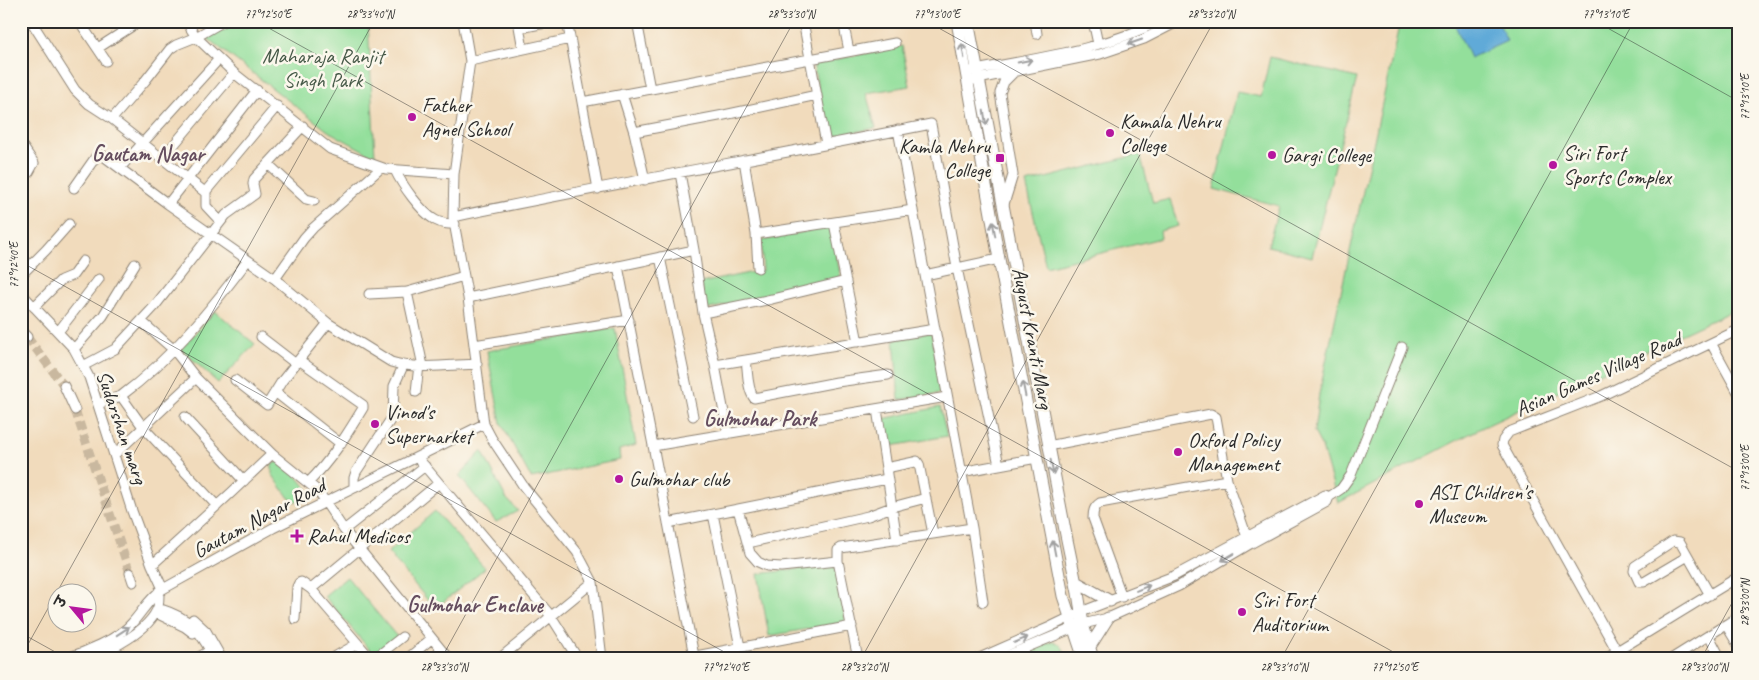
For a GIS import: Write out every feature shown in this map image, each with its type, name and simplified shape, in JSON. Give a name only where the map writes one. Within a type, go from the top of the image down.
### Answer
[{"type":"main road","name":"August Kranti Marg","points":[[957,21],[1003,208],[1076,582],[1077,620],[1084,659]]},
{"type":"main road","name":"August Kranti Marg","points":[[968,21],[972,76],[999,259],[1063,596],[1077,620],[1091,653]]},
{"type":"main road","points":[[1076,582],[1110,602]]},
{"type":"main road","points":[[1091,653],[1108,618]]},
{"type":"street","points":[[31,21],[75,90],[89,104],[112,119],[206,193]]},
{"type":"street","points":[[80,21],[106,61]]},
{"type":"street","points":[[98,48],[140,21]]},
{"type":"street","points":[[186,21],[196,37],[234,73],[330,149],[381,168],[454,174]]},
{"type":"street","points":[[112,119],[170,49],[224,21]]},
{"type":"street","points":[[463,21],[470,61],[454,174],[454,221],[468,298],[484,424],[524,487],[577,552],[593,582],[602,659]]},
{"type":"street","points":[[523,49],[519,25],[556,21]]},
{"type":"street","points":[[567,21],[598,189]]},
{"type":"street","points":[[637,21],[650,89]]},
{"type":"street","points":[[803,21],[826,144]]},
{"type":"street","points":[[843,21],[849,51]]},
{"type":"street","points":[[1035,21],[1038,34]]},
{"type":"street","points":[[1093,21],[1098,44]]},
{"type":"street","points":[[972,76],[1098,44],[1142,30],[1159,21]]},
{"type":"street","points":[[972,76],[1014,72],[1100,54],[1144,39],[1179,21]]},
{"type":"street","points":[[470,61],[570,39]]},
{"type":"street","points":[[582,102],[895,43]]},
{"type":"street","points":[[120,168],[219,59]]},
{"type":"street","points":[[1003,208],[1013,174],[1000,93],[1004,82],[1014,72]]},
{"type":"street","points":[[162,160],[234,73]]},
{"type":"street","points":[[168,204],[256,90]]},
{"type":"street","points":[[622,94],[634,132],[645,180]]},
{"type":"street","points":[[634,132],[816,95]]},
{"type":"street","points":[[220,222],[208,209],[206,193],[208,188],[277,106]]},
{"type":"street","points":[[395,170],[426,214],[444,224],[598,189],[931,124],[956,268],[999,465]]},
{"type":"street","points":[[83,366],[115,349],[142,321],[226,215],[255,194],[254,179],[302,126]]},
{"type":"street","points":[[898,130],[972,528],[983,602]]},
{"type":"street","points":[[21,144],[34,163],[29,172],[21,179]]},
{"type":"street","points":[[74,188],[94,158],[102,155],[275,279],[328,323],[391,362],[421,366],[477,364]]},
{"type":"street","points":[[744,160],[756,234],[758,268]]},
{"type":"street","points":[[268,164],[306,200],[314,201]]},
{"type":"street","points":[[275,279],[313,228],[381,168]]},
{"type":"street","points":[[680,173],[703,313],[728,434]]},
{"type":"street","points":[[756,234],[912,210]]},
{"type":"street","points":[[834,223],[858,342]]},
{"type":"street","points":[[21,275],[69,224]]},
{"type":"street","points":[[468,298],[694,250]]},
{"type":"street","points":[[660,257],[693,416]]},
{"type":"street","points":[[925,275],[999,259]]},
{"type":"street","points":[[98,404],[121,396],[174,350],[224,292],[248,260]]},
{"type":"street","points":[[34,307],[61,280],[73,275],[83,261]]},
{"type":"street","points":[[74,350],[103,316],[135,264]]},
{"type":"street","points":[[618,266],[694,656]]},
{"type":"street","points":[[369,294],[407,292],[464,276]]},
{"type":"street","points":[[58,332],[99,279]]},
{"type":"street","points":[[703,313],[846,282]]},
{"type":"street","points":[[407,292],[421,366],[416,392]]},
{"type":"street","name":"Sudarshan marg","points":[[21,293],[74,350],[90,377],[132,511],[161,590]]},
{"type":"street","points":[[474,345],[629,320]]},
{"type":"street","points":[[142,321],[174,350],[196,378],[272,454],[318,491],[344,530],[448,658]]},
{"type":"street","points":[[235,380],[267,405],[297,362],[328,323]]},
{"type":"street","points":[[715,365],[935,329]]},
{"type":"street","name":"Asian Games Village Road","points":[[1617,651],[1502,445],[1503,440],[1509,432],[1601,396],[1738,330]]},
{"type":"street","points":[[261,337],[363,405],[363,408],[327,464],[308,483]]},
{"type":"street","points":[[1711,343],[1738,392]]},
{"type":"street","points":[[999,659],[1110,602],[1174,576],[1327,502],[1329,497],[1341,489],[1351,475],[1402,347]]},
{"type":"street","points":[[746,360],[750,388],[754,398],[838,382],[888,375]]},
{"type":"street","points":[[354,488],[356,472],[393,416],[394,386],[404,364]]},
{"type":"street","points":[[115,454],[196,378]]},
{"type":"street","points":[[64,386],[75,410]]},
{"type":"street","points":[[275,392],[341,444]]},
{"type":"street","points":[[121,396],[143,426],[217,506]]},
{"type":"street","points":[[653,446],[947,396]]},
{"type":"street","points":[[877,408],[897,540]]},
{"type":"street","points":[[1048,446],[1211,414],[1216,418],[1227,480],[1248,540]]},
{"type":"street","points":[[185,417],[244,481]]},
{"type":"street","name":"Gautam Nagar Road","points":[[64,659],[98,647],[131,626],[151,598],[161,590],[273,528],[484,424]]},
{"type":"street","points":[[152,564],[272,454]]},
{"type":"street","points":[[417,457],[551,616],[578,659]]},
{"type":"street","points":[[961,472],[1037,458]]},
{"type":"street","points":[[886,468],[917,461],[934,534]]},
{"type":"street","points":[[344,530],[425,466]]},
{"type":"street","points":[[668,523],[887,479]]},
{"type":"street","points":[[1122,597],[1093,518],[1093,510],[1097,505],[1227,480]]},
{"type":"street","points":[[311,589],[439,483]]},
{"type":"street","points":[[748,543],[868,516],[926,498]]},
{"type":"street","points":[[738,509],[750,553],[758,562],[767,566],[781,567],[838,561]]},
{"type":"street","points":[[713,514],[740,648]]},
{"type":"street","points":[[858,659],[838,561],[838,550],[972,528]]},
{"type":"street","points":[[977,659],[1077,620],[1108,618],[1179,586],[1248,540]]},
{"type":"street","points":[[1688,556],[1644,582],[1639,582],[1634,571],[1635,566],[1673,542],[1680,542],[1688,556],[1710,595]]},
{"type":"street","points":[[130,573],[133,582]]},
{"type":"street","points":[[1604,659],[1738,577]]},
{"type":"street","points":[[294,619],[297,584],[301,582],[311,589],[372,659],[402,637]]},
{"type":"street","points":[[499,659],[593,582]]},
{"type":"street","points":[[88,659],[113,649],[137,632],[156,610],[161,590]]},
{"type":"street","points":[[156,610],[182,613],[194,619],[206,631],[222,659]]},
{"type":"street","points":[[156,610],[192,632],[207,656],[195,659]]},
{"type":"street","points":[[168,611],[190,622],[204,639],[215,659]]},
{"type":"street","points":[[1670,659],[1738,618]]},
{"type":"street","points":[[1726,625],[1738,645]]},
{"type":"street","points":[[680,659],[852,626]]},
{"type":"street","points":[[1709,636],[1721,659]]},
{"type":"street","points":[[407,659],[431,639]]},
{"type":"street","points":[[331,659],[358,644]]},
{"type":"street","points":[[113,649],[119,659]]},
{"type":"green space","name":"Maharaja Ranjit Singh Park","points":[[244,21],[368,21],[375,157],[328,131],[207,38]]},
{"type":"green space","name":"Siri Fort Sports Complex","points":[[1400,21],[1738,21],[1738,308],[1477,430],[1338,503],[1322,447],[1314,432],[1319,394]]},
{"type":"green space","points":[[902,46],[910,86],[866,93],[876,128],[828,137],[813,64]]},
{"type":"green space","points":[[1270,57],[1357,78],[1312,257],[1268,246],[1279,206],[1214,189],[1237,92],[1261,97]]},
{"type":"green space","points":[[1140,154],[1153,203],[1170,199],[1178,226],[1160,231],[1161,238],[1046,267],[1026,183]]},
{"type":"green space","points":[[831,226],[841,279],[705,310],[701,283],[763,270],[761,241]]},
{"type":"green space","points":[[215,311],[255,344],[218,383],[181,349]]},
{"type":"green space","points":[[615,328],[636,445],[619,450],[620,460],[531,478],[501,423],[487,351]]},
{"type":"green space","points":[[931,332],[941,393],[899,400],[894,339]]},
{"type":"green space","points":[[940,407],[947,436],[886,447],[882,419]]},
{"type":"green space","points":[[482,451],[506,498],[518,511],[496,522],[459,476]]},
{"type":"green space","points":[[284,460],[312,495],[296,502],[289,498],[272,474],[272,464]]},
{"type":"green space","points":[[435,511],[485,568],[435,609],[388,552]]},
{"type":"green space","points":[[835,564],[846,622],[769,636],[758,574]]},
{"type":"green space","points":[[347,577],[398,638],[376,657],[324,596]]},
{"type":"green space","points":[[1053,641],[1061,646],[1068,659],[1010,659]]},
{"type":"water","points":[[1453,21],[1498,21],[1507,41],[1470,58]]},
{"type":"tunnel","points":[[27,337],[64,386]]},
{"type":"tunnel","points":[[75,410],[130,573]]},
{"type":"place","name":"Father Agnel School","points":[[412,117]]},
{"type":"place","name":"Kamala Nehru College","points":[[1110,133]]},
{"type":"place","name":"Gargi College","points":[[1272,155]]},
{"type":"place","name":"Kamla Nehru College","points":[[1000,158]]},
{"type":"place","name":"Siri Fort Sports Complex","points":[[1553,165]]},
{"type":"place","name":"Vinod's Supernarket","points":[[375,424]]},
{"type":"place","name":"Oxford Policy Management","points":[[1178,452]]},
{"type":"place","name":"Gulmohar club","points":[[619,479]]},
{"type":"place","name":"ASI Children's Museum","points":[[1419,504]]},
{"type":"place","name":"Rahul Medicos","points":[[297,536]]},
{"type":"place","name":"Siri Fort Auditorium","points":[[1242,612]]},
{"type":"district","name":"Gautam Nagar","points":[[148,153]]},
{"type":"district","name":"Gulmohar Park","points":[[760,418]]},
{"type":"district","name":"Gulmohar Enclave","points":[[475,604]]}]
